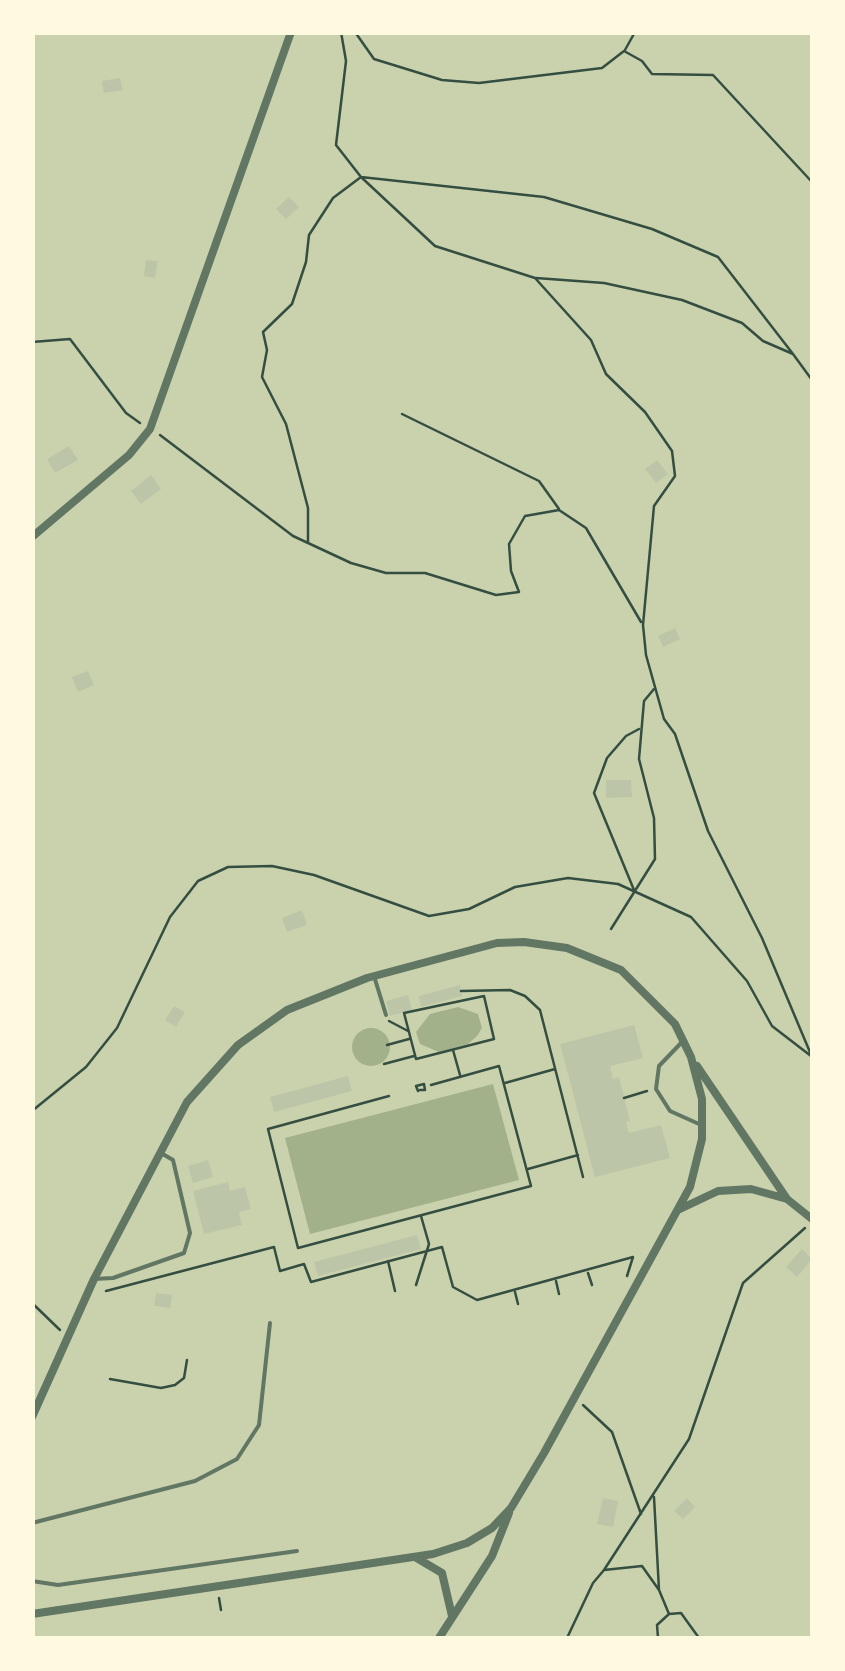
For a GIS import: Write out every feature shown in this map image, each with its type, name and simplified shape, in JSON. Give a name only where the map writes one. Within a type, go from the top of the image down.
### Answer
[{"type":"street","points":[[32,537],[129,454],[150,429],[291,32]]},
{"type":"street","points":[[32,1417],[94,1279],[159,1152],[187,1102],[238,1045],[309,999],[374,976],[497,943],[568,948],[597,958],[639,984],[684,1041],[787,1199],[812,1220]]},
{"type":"street","points":[[439,1638],[492,1556],[511,1508],[680,1209],[697,1168],[703,1125],[692,1057]]},
{"type":"street","points":[[680,1209],[734,1188],[766,1191],[787,1199]]},
{"type":"street","points":[[32,1614],[414,1557],[468,1543],[511,1508]]},
{"type":"street","points":[[414,1557],[442,1574],[452,1616]]},
{"type":"lane","points":[[374,976],[386,1015]]},
{"type":"lane","points":[[684,1041],[660,1066],[656,1089],[670,1112],[703,1125]]},
{"type":"lane","points":[[94,1279],[113,1278],[184,1254],[190,1233],[174,1160],[159,1152]]},
{"type":"lane","points":[[32,1522],[195,1481],[237,1459],[259,1425],[270,1323]]},
{"type":"lane","points":[[32,1581],[58,1586],[297,1551]]},
{"type":"path","points":[[340,32],[346,61],[336,145],[361,178],[434,246],[535,278],[604,283],[682,300],[742,324],[763,341],[793,354]]},
{"type":"path","points":[[355,32],[374,60],[442,80],[479,83],[602,68],[624,52],[635,32]]},
{"type":"path","points":[[624,52],[652,74],[714,75],[812,182]]},
{"type":"path","points":[[308,543],[308,508],[286,424],[262,377],[267,350],[264,332],[292,304],[306,262],[309,234],[333,198],[361,178],[544,197],[652,229],[718,257],[812,380]]},
{"type":"path","points":[[535,278],[591,340],[606,374],[646,412],[672,451],[675,476],[654,506],[643,625],[654,688],[708,831],[762,938],[812,1057]]},
{"type":"path","points":[[32,342],[70,338],[126,414],[187,452],[256,510],[308,543],[386,572],[425,574],[496,595],[519,592],[511,571],[509,544],[525,516],[560,510]]},
{"type":"path","points":[[402,414],[538,481],[560,510],[586,528],[643,625]]},
{"type":"path","points":[[611,929],[655,859],[654,818],[639,758],[644,701],[654,688]]},
{"type":"path","points":[[635,892],[594,793],[607,758],[626,736],[642,728]]},
{"type":"path","points":[[32,1111],[86,1067],[117,1028],[170,917],[198,881],[228,868],[272,866],[314,875],[429,916],[469,909],[515,888],[568,878],[618,884],[692,917],[747,981],[772,1026],[812,1057]]},
{"type":"path","points":[[461,991],[510,990],[534,1002],[540,1010],[583,1177]]},
{"type":"path","points":[[484,996],[494,1038],[416,1059],[410,1038],[404,1013],[484,996]]},
{"type":"path","points":[[386,1015],[392,1024],[408,1030]]},
{"type":"path","points":[[387,1045],[410,1038]]},
{"type":"path","points":[[453,1050],[460,1077]]},
{"type":"path","points":[[384,1064],[415,1056]]},
{"type":"path","points":[[389,1096],[268,1129],[298,1248],[531,1186],[499,1066],[431,1085]]},
{"type":"path","points":[[504,1083],[555,1069]]},
{"type":"path","points":[[624,1098],[656,1089]]},
{"type":"path","points":[[566,1111],[574,1108]]},
{"type":"path","points":[[527,1170],[578,1155]]},
{"type":"path","points":[[416,1285],[428,1250],[420,1216]]},
{"type":"path","points":[[567,1638],[593,1583],[689,1439],[744,1283],[812,1220]]},
{"type":"path","points":[[106,1291],[130,1290],[274,1247],[280,1270],[304,1264],[311,1282],[442,1247],[453,1287],[476,1300],[633,1257],[627,1276]]},
{"type":"path","points":[[388,1259],[395,1291]]},
{"type":"path","points":[[588,1271],[592,1285]]},
{"type":"path","points":[[555,1280],[559,1294]]},
{"type":"path","points":[[514,1290],[518,1304]]},
{"type":"path","points":[[32,1303],[66,1338]]},
{"type":"path","points":[[110,1379],[161,1388],[176,1385],[184,1378],[186,1360]]},
{"type":"path","points":[[574,1398],[612,1432],[642,1514]]},
{"type":"path","points":[[654,1494],[659,1590]]},
{"type":"path","points":[[604,1570],[642,1566],[659,1590],[669,1614]]},
{"type":"path","points":[[219,1598],[221,1610]]},
{"type":"path","points":[[658,1638],[657,1625],[669,1614],[681,1613],[699,1638]]},
{"type":"shaded area","points":[[33,33],[812,33],[812,1638],[33,1638]]},
{"type":"shaded area","points":[[458,1007],[478,1014],[482,1028],[477,1036],[468,1044],[439,1052],[420,1044],[416,1032],[430,1014]]},
{"type":"shaded area","points":[[371,1028],[385,1033],[390,1047],[385,1061],[371,1066],[357,1061],[352,1047],[357,1033]]},
{"type":"shaded area","points":[[493,1084],[519,1180],[310,1234],[285,1138]]},
{"type":"building","points":[[120,78],[123,90],[104,93],[102,81]]},
{"type":"building","points":[[289,197],[299,207],[286,219],[276,209]]},
{"type":"building","points":[[146,260],[158,261],[155,278],[144,276]]},
{"type":"building","points":[[69,446],[78,460],[55,473],[47,459]]},
{"type":"building","points":[[657,460],[668,474],[656,483],[645,469]]},
{"type":"building","points":[[151,475],[161,489],[141,504],[131,491]]},
{"type":"building","points":[[675,628],[680,639],[663,647],[658,636]]},
{"type":"building","points":[[88,671],[94,685],[78,692],[72,677]]},
{"type":"building","points":[[606,780],[631,780],[632,797],[606,798]]},
{"type":"building","points":[[302,910],[307,925],[287,932],[282,918]]},
{"type":"building","points":[[460,985],[462,996],[421,1007],[419,996]]},
{"type":"building","points":[[408,995],[412,1010],[390,1016],[386,1001]]},
{"type":"building","points":[[174,1006],[185,1012],[176,1027],[165,1020]]},
{"type":"building","points":[[634,1025],[643,1058],[610,1066],[613,1079],[619,1077],[630,1121],[626,1122],[629,1133],[661,1125],[670,1158],[595,1177],[560,1044]]},
{"type":"building","points":[[348,1076],[352,1091],[274,1112],[270,1097]]},
{"type":"building","points":[[208,1160],[213,1177],[193,1183],[188,1166]]},
{"type":"building","points":[[228,1182],[230,1191],[245,1187],[251,1209],[239,1212],[242,1225],[204,1234],[193,1191]]},
{"type":"building","points":[[417,1235],[421,1249],[318,1276],[314,1262]]},
{"type":"building","points":[[802,1249],[812,1259],[797,1277],[786,1267]]},
{"type":"building","points":[[156,1293],[172,1295],[170,1308],[154,1306]]},
{"type":"building","points":[[603,1498],[618,1501],[613,1527],[597,1524]]},
{"type":"building","points":[[687,1498],[695,1507],[683,1519],[674,1511]]}]
